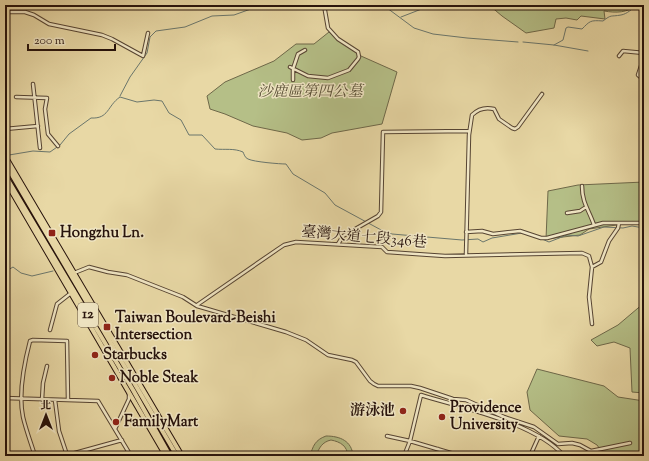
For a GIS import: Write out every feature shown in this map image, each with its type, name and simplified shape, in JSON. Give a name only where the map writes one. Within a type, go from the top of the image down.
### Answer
[{"type":"main road","name":"12","points":[[5,156],[139,387],[177,456]]},
{"type":"main road","name":"12","points":[[5,163],[182,456]]},
{"type":"main road","name":"12","points":[[5,175],[131,391],[166,456]]},
{"type":"main road","name":"12","points":[[5,180],[71,293],[170,456]]},
{"type":"street","points":[[290,67],[293,70],[308,76],[328,78],[349,70],[358,59],[358,52],[338,39],[328,28],[324,5]]},
{"type":"street","points":[[5,12],[25,12],[34,15],[49,24],[112,39],[143,56],[148,33]]},
{"type":"street","points":[[293,80],[293,70],[298,54],[305,50]]},
{"type":"street","points":[[619,56],[623,51],[644,53]]},
{"type":"street","points":[[644,64],[641,66],[638,76],[644,80]]},
{"type":"street","points":[[33,84],[40,148]]},
{"type":"street","points":[[466,254],[470,131],[472,114],[480,109],[494,109],[499,120],[515,129],[542,94]]},
{"type":"street","points":[[16,97],[47,98],[45,108],[48,134],[58,146]]},
{"type":"street","points":[[5,129],[38,126]]},
{"type":"street","points":[[338,244],[343,236],[380,214],[382,209],[383,132],[470,131]]},
{"type":"street","points":[[582,186],[582,195],[594,225]]},
{"type":"street","points":[[567,213],[580,211],[586,207]]},
{"type":"street","points":[[466,232],[482,231],[493,234],[520,231],[541,238],[547,238],[604,223],[644,223]]},
{"type":"street","points":[[592,324],[589,297],[592,267],[601,262],[609,241],[618,228],[619,223]]},
{"type":"street","name":"臺灣大道七段346巷","points":[[197,306],[284,245],[296,242],[382,247],[387,252],[445,256],[466,254],[582,253],[589,256],[592,267]]},
{"type":"street","points":[[73,273],[89,267],[127,275],[183,297],[197,306],[286,332],[306,340],[328,355],[352,360],[356,362],[374,384],[378,386],[411,386],[453,399],[466,400],[504,417],[534,427],[558,444],[572,443],[580,445],[591,451],[630,443]]},
{"type":"street","points":[[50,330],[57,304],[71,293]]},
{"type":"street","points":[[35,456],[23,416],[22,399],[23,382],[30,341],[67,341],[68,400]]},
{"type":"street","points":[[42,400],[43,383],[47,366]]},
{"type":"street","points":[[115,429],[129,399],[131,391],[139,387]]},
{"type":"street","points":[[404,456],[410,441],[420,395],[507,422],[539,436],[564,456]]},
{"type":"street","points":[[5,398],[98,401],[131,456]]},
{"type":"street","points":[[55,400],[59,432],[66,456],[122,440]]},
{"type":"street","points":[[387,436],[461,456]]},
{"type":"street","points":[[530,456],[539,436]]},
{"type":"street","points":[[436,456],[438,449]]},
{"type":"green space","points":[[489,5],[637,5],[629,10],[621,12],[604,11],[605,19],[581,16],[577,20],[566,18],[556,19],[554,28],[526,33]]},
{"type":"green space","name":"沙鹿區第四公墓","points":[[329,32],[361,56],[397,72],[382,124],[332,133],[321,138],[302,140],[287,133],[253,126],[210,109],[207,96],[225,82],[274,61],[296,44],[314,44]]},
{"type":"green space","points":[[644,182],[644,221],[589,229],[580,235],[546,239],[548,191],[578,185]]},
{"type":"green space","points":[[644,303],[644,393],[632,392],[630,348],[614,342],[597,346],[591,340],[618,325]]},
{"type":"green space","points":[[537,369],[604,386],[618,397],[644,401],[644,456],[605,456],[597,445],[587,439],[559,436],[530,410],[527,392]]},
{"type":"green space","points":[[326,436],[344,440],[348,443],[353,456],[348,456],[343,445],[331,440],[325,442],[321,446],[316,456],[310,456],[312,449],[319,439]]},
{"type":"waterway","points":[[120,96],[130,77],[147,53],[150,37],[156,31],[185,27],[212,16],[234,15],[262,5]]},
{"type":"waterway","points":[[383,5],[414,28],[433,34],[518,42]]},
{"type":"waterway","points":[[401,17],[432,5]]},
{"type":"waterway","points":[[554,45],[563,40],[566,28],[568,27],[582,29],[591,22],[603,21],[610,17],[623,14],[637,5]]},
{"type":"waterway","points":[[523,42],[554,45],[588,51]]},
{"type":"waterway","points":[[5,154],[9,155],[33,151],[50,152],[60,145],[69,134],[91,118],[97,118],[105,114],[120,97],[137,102],[154,100],[162,101],[169,113],[181,120],[189,135],[202,135],[215,149],[240,151],[251,160],[286,164],[293,174],[325,193],[335,205],[383,231],[392,234],[462,240],[478,239],[483,242],[492,238],[522,233]]},
{"type":"waterway","points":[[542,239],[549,242],[567,235],[578,236],[604,227],[623,228],[632,226],[644,228]]},
{"type":"waterway","points":[[5,269],[8,270],[13,267],[21,273],[32,276],[53,271]]},
{"type":"place","name":"Hongzhu Ln.","points":[[52,233]]},
{"type":"place","name":"Taiwan Boulevard-Beishi Intersection","points":[[107,327]]},
{"type":"place","name":"Starbucks","points":[[95,355]]},
{"type":"place","name":"Noble Steak","points":[[112,378]]},
{"type":"place","name":"游泳池","points":[[403,411]]},
{"type":"place","name":"Providence University","points":[[442,417]]},
{"type":"place","name":"FamilyMart","points":[[116,422]]}]
